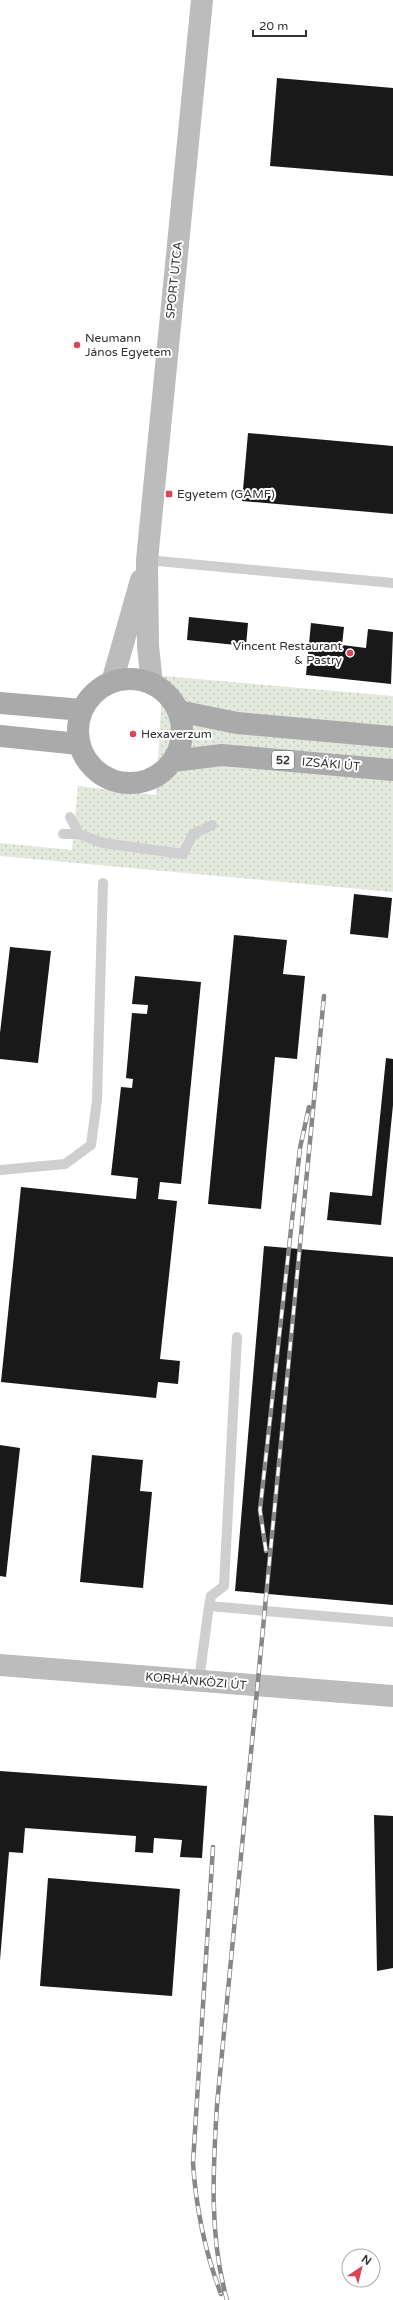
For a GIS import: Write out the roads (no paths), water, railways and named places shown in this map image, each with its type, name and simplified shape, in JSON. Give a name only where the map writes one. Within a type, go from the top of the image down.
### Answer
[{"type":"main road","points":[[132,679],[152,684],[165,692],[178,711],[182,732],[181,742],[172,761],[152,778],[140,782],[120,782],[102,775],[92,767],[84,756],[79,744],[77,733],[82,710],[94,693],[112,682],[132,679]]},
{"type":"main road","points":[[0,703],[82,710]]},
{"type":"main road","points":[[178,711],[237,723],[393,737]]},
{"type":"main road","points":[[0,736],[79,744]]},
{"type":"main road","name":"IZSÁKI ÚT","points":[[172,761],[222,755],[393,770]]},
{"type":"street","name":"SPORT UTCA","points":[[147,560],[202,0]]},
{"type":"street","points":[[112,682],[121,643],[147,560]]},
{"type":"street","points":[[147,560],[148,646],[152,684]]},
{"type":"street","name":"KORHÁNKÖZI ÚT","points":[[0,1665],[393,1696]]},
{"type":"lane","points":[[147,560],[393,583]]},
{"type":"lane","points":[[70,817],[80,834]]},
{"type":"lane","points":[[63,834],[80,834],[102,843],[183,854],[193,834],[212,826]]},
{"type":"lane","points":[[0,1170],[65,1164],[91,1145],[97,1100],[103,883]]},
{"type":"lane","points":[[200,1680],[211,1596],[224,1586],[237,1337]]},
{"type":"lane","points":[[209,1606],[393,1622]]},
{"type":"railway","points":[[227,2300],[217,2252],[215,2227],[214,2154],[217,2105],[324,996]]},
{"type":"railway","points":[[266,1551],[260,1510],[300,1148],[309,1107]]},
{"type":"railway","points":[[213,1847],[193,2163],[196,2197],[202,2230],[210,2262],[221,2294]]},
{"type":"place","name":"Neumann János Egyetem","points":[[77,345]]},
{"type":"place","name":"Egyetem (GAMF)","points":[[169,494]]},
{"type":"place","name":"Vincent Restaurant & Pastry","points":[[350,653]]},
{"type":"place","name":"Hexaverzum","points":[[133,734]]}]
